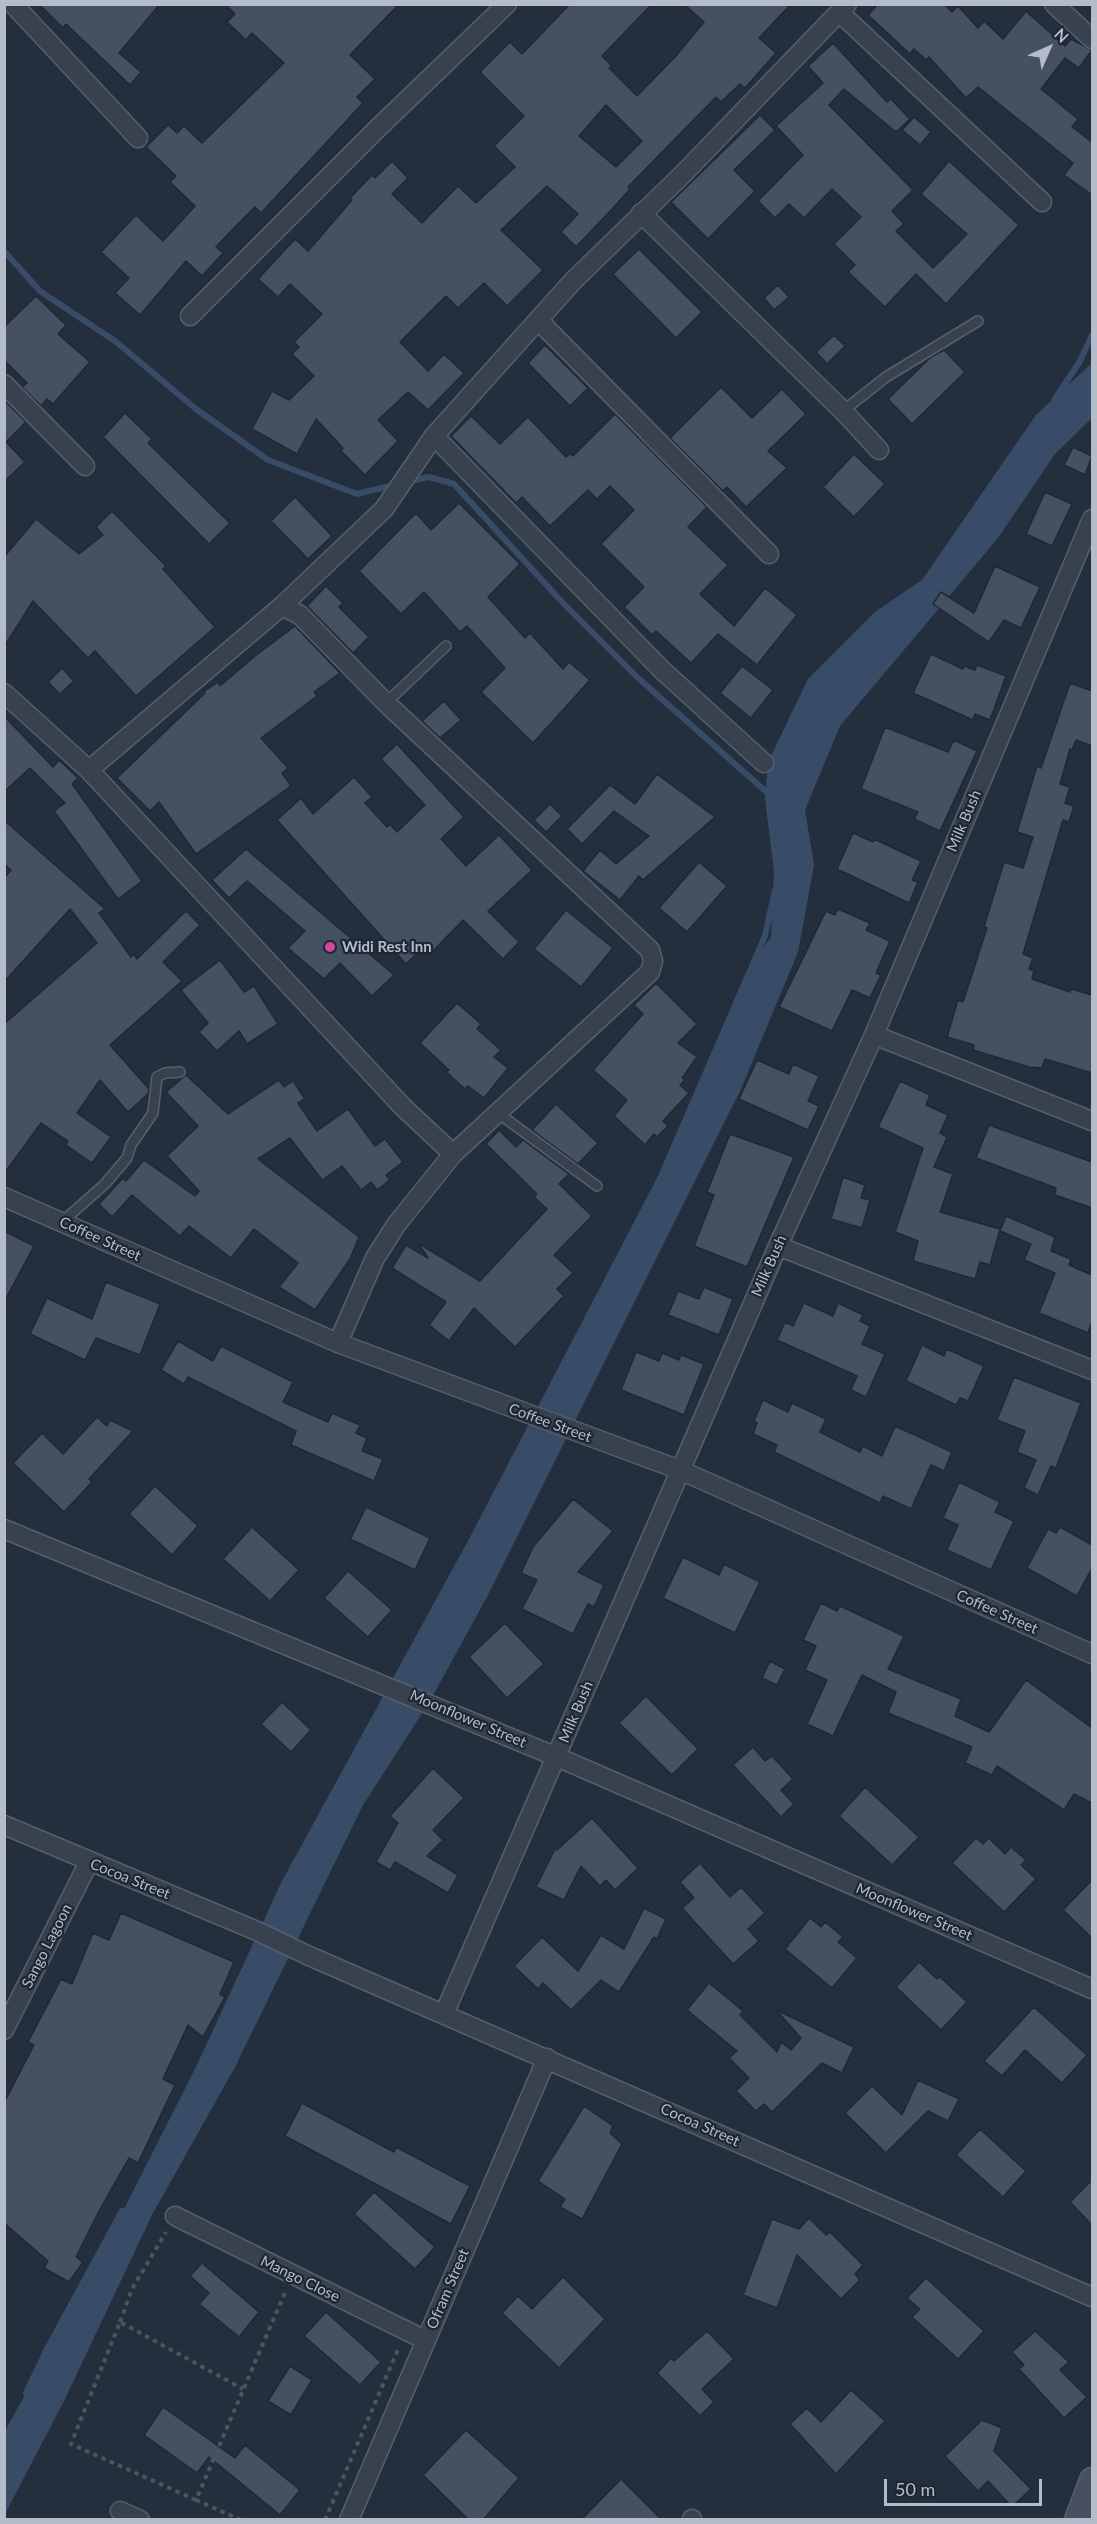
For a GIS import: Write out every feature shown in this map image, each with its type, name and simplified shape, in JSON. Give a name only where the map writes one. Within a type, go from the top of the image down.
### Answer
[{"type":"street","points":[[13,4],[138,138]]},
{"type":"street","points":[[190,316],[378,128],[507,4]]},
{"type":"street","points":[[1054,4],[1092,39]]},
{"type":"street","points":[[89,770],[282,606],[384,509],[405,474],[434,436],[573,281],[843,8],[1042,202]]},
{"type":"street","points":[[641,213],[843,411],[879,450]]},
{"type":"street","points":[[539,321],[769,554]]},
{"type":"street","points":[[4,384],[85,466]]},
{"type":"street","points":[[434,436],[662,670],[764,763]]},
{"type":"street","name":"Milk Bush","points":[[444,2014],[778,1246],[874,1035],[1092,519]]},
{"type":"street","points":[[282,606],[300,615],[386,703],[650,950],[653,961],[650,972],[453,1154],[396,1225],[375,1258],[338,1343]]},
{"type":"street","points":[[4,693],[89,770],[403,1107],[453,1154]]},
{"type":"street","points":[[874,1035],[1092,1121]]},
{"type":"street","name":"Coffee Street","points":[[4,1197],[338,1343],[680,1470],[1092,1654]]},
{"type":"street","points":[[778,1246],[1092,1370]]},
{"type":"street","name":"Moonflower Street","points":[[4,1529],[557,1757],[1092,1989]]},
{"type":"street","name":"Cocoa Street","points":[[4,1825],[257,1931],[307,1955],[1092,2297]]},
{"type":"street","name":"Sango Lagoon","points":[[4,2030],[89,1862]]},
{"type":"street","name":"Ofram Street","points":[[349,2520],[547,2058]]},
{"type":"street","name":"Mango Close","points":[[175,2216],[425,2340]]},
{"type":"street","points":[[1077,2520],[1092,2480]]},
{"type":"street","points":[[120,2511],[140,2520]]},
{"type":"lane","points":[[843,411],[886,377],[978,321]]},
{"type":"lane","points":[[386,703],[446,646]]},
{"type":"lane","points":[[62,1222],[105,1184],[127,1158],[131,1145],[153,1113],[157,1077],[165,1073],[180,1072]]},
{"type":"lane","points":[[498,1113],[597,1186]]},
{"type":"path","points":[[175,2216],[132,2289],[71,2444],[241,2520]]},
{"type":"path","points":[[196,2500],[292,2276]]},
{"type":"path","points":[[120,2322],[243,2389]]},
{"type":"path","points":[[325,2520],[406,2331]]},
{"type":"water","points":[[1092,363],[1092,418],[1055,454],[998,538],[840,726],[805,810],[814,865],[798,952],[741,1089],[488,1595],[430,1701],[363,1805],[235,2067],[152,2215],[64,2401],[5,2514],[5,2431],[88,2280],[196,2067],[281,1883],[469,1539],[657,1178],[747,970],[771,937],[774,872],[765,799],[768,762],[808,679],[875,612],[922,580],[1036,415]]},
{"type":"building","points":[[39,4],[160,4],[119,53],[141,72],[130,85],[66,24],[63,28]]},
{"type":"building","points":[[225,4],[399,4],[350,55],[375,79],[357,97],[363,103],[261,213],[255,207],[216,247],[223,253],[202,276],[186,261],[140,315],[115,293],[129,278],[101,252],[136,215],[163,241],[195,206],[170,182],[176,176],[146,147],[168,125],[177,133],[184,126],[202,143],[284,63],[252,33],[246,40],[227,22],[235,14]]},
{"type":"building","points":[[570,4],[652,4],[602,56],[612,66],[609,68],[637,96],[675,57],[704,22],[684,4],[791,4],[759,38],[776,53],[745,88],[740,84],[721,102],[716,97],[628,187],[630,189],[576,247],[561,232],[578,214],[547,186],[501,230],[543,270],[507,306],[484,283],[458,308],[446,296],[400,342],[428,371],[444,354],[464,373],[428,410],[408,392],[378,420],[398,441],[365,475],[341,451],[343,448],[316,419],[297,454],[252,429],[272,391],[289,400],[314,376],[292,354],[299,347],[294,342],[322,314],[290,284],[278,297],[258,279],[295,239],[308,251],[352,200],[350,198],[372,175],[375,178],[392,161],[408,178],[392,194],[422,223],[458,186],[476,203],[515,167],[494,146],[524,116],[480,72],[510,42],[522,54]],"holes":[[[606,105],[642,141],[616,167],[579,136]]]},
{"type":"building","points":[[878,4],[944,4],[952,12],[958,6],[978,28],[984,21],[1003,39],[1026,11],[1065,46],[1071,39],[1092,50],[1079,68],[1065,58],[1041,89],[1078,119],[1072,127],[1092,142],[1092,195],[1064,175],[1073,163],[978,87],[966,98],[929,57],[926,60],[914,49],[910,54],[868,15]]},
{"type":"building","points":[[833,43],[887,102],[891,99],[910,119],[896,132],[844,89],[829,105],[913,190],[892,211],[904,224],[896,231],[933,268],[967,234],[921,194],[949,161],[1019,225],[946,304],[916,274],[885,307],[848,272],[855,265],[834,244],[861,217],[832,189],[804,218],[789,204],[775,218],[758,201],[803,155],[776,126],[823,83],[808,66]]},
{"type":"building","points":[[760,115],[775,130],[734,170],[755,191],[708,239],[671,202]]},
{"type":"building","points":[[914,117],[931,132],[920,145],[902,130]]},
{"type":"building","points":[[639,249],[702,312],[676,338],[613,274]]},
{"type":"building","points":[[778,285],[789,297],[774,310],[764,298]]},
{"type":"building","points":[[36,296],[66,325],[58,334],[90,362],[53,404],[47,399],[41,406],[22,387],[27,383],[4,360],[4,327]]},
{"type":"building","points":[[834,335],[845,346],[827,364],[816,352]]},
{"type":"building","points":[[545,345],[588,388],[570,406],[528,363]]},
{"type":"building","points":[[944,350],[965,372],[912,424],[888,399],[931,357]]},
{"type":"building","points":[[721,387],[752,418],[782,389],[806,414],[768,451],[787,468],[746,507],[727,487],[723,491],[670,438]]},
{"type":"building","points":[[7,403],[26,422],[6,442],[25,462],[4,482],[4,405]]},
{"type":"building","points":[[125,413],[152,439],[148,443],[230,523],[209,544],[103,437]]},
{"type":"building","points":[[615,414],[707,507],[688,527],[728,565],[700,594],[734,626],[765,588],[797,615],[757,665],[718,634],[691,663],[656,631],[652,635],[624,607],[644,587],[601,544],[634,510],[610,486],[597,499],[588,490],[550,526],[522,497],[516,503],[451,436],[471,416],[500,444],[528,417],[566,457],[570,454],[573,456]]},
{"type":"building","points":[[1073,447],[1092,456],[1085,475],[1064,465]]},
{"type":"building","points":[[854,454],[885,484],[854,517],[823,487]]},
{"type":"building","points":[[1045,492],[1072,504],[1052,546],[1026,534]]},
{"type":"building","points":[[295,497],[332,536],[308,559],[271,521]]},
{"type":"building","points":[[459,503],[520,564],[488,597],[525,638],[530,633],[563,669],[569,662],[590,680],[533,743],[481,692],[505,668],[467,626],[460,632],[424,592],[401,614],[359,571],[416,513],[431,530]]},
{"type":"building","points":[[112,511],[166,566],[163,569],[215,627],[136,696],[95,651],[88,658],[33,601],[4,647],[4,557],[36,519],[79,554],[103,535],[96,527]]},
{"type":"building","points":[[995,566],[1040,587],[1021,628],[1004,620],[989,642],[933,604],[941,592],[974,613]]},
{"type":"building","points":[[326,586],[343,603],[339,607],[369,637],[353,653],[307,606]]},
{"type":"building","points":[[295,626],[340,673],[314,692],[317,696],[261,738],[288,768],[282,773],[291,786],[196,854],[159,802],[150,811],[117,778],[205,693],[204,691],[218,682],[220,686]]},
{"type":"building","points":[[931,654],[963,669],[964,666],[975,670],[977,665],[1006,676],[990,720],[975,714],[973,720],[913,693]]},
{"type":"building","points":[[742,666],[773,690],[751,718],[720,693]]},
{"type":"building","points":[[62,668],[74,681],[60,694],[48,682]]},
{"type":"building","points":[[1070,683],[1092,691],[1092,746],[1076,740],[1072,750],[1070,749],[1060,784],[1070,787],[1065,803],[1074,806],[1069,822],[1063,820],[1023,954],[1033,958],[1029,969],[1034,971],[1032,979],[1070,992],[1071,989],[1092,995],[1092,1073],[1045,1059],[1042,1068],[1029,1067],[973,1050],[974,1045],[947,1037],[958,1000],[963,1002],[987,928],[984,927],[1004,862],[1023,868],[1033,837],[1017,832],[1037,766],[1041,768]]},
{"type":"building","points":[[444,701],[461,720],[440,738],[422,721]]},
{"type":"building","points":[[4,716],[53,767],[59,760],[78,778],[72,784],[142,881],[118,899],[54,811],[65,803],[30,768],[4,792]]},
{"type":"building","points":[[885,727],[948,752],[954,740],[977,751],[940,831],[914,819],[918,812],[861,789]]},
{"type":"building","points":[[397,744],[464,817],[441,839],[466,866],[499,835],[532,870],[488,911],[519,942],[503,959],[463,920],[433,951],[427,944],[406,964],[277,820],[301,798],[313,814],[354,777],[372,797],[365,803],[387,827],[390,824],[397,832],[425,805],[381,759]]},
{"type":"building","points":[[657,774],[715,817],[643,880],[639,876],[620,900],[583,871],[600,850],[616,864],[649,836],[614,811],[582,844],[567,829],[610,785],[635,804]]},
{"type":"building","points":[[550,804],[562,816],[546,832],[534,820]]},
{"type":"building","points":[[4,820],[105,909],[99,913],[131,957],[134,954],[137,959],[186,911],[200,925],[163,962],[182,981],[110,1045],[149,1089],[148,1094],[128,1112],[100,1080],[77,1113],[111,1137],[92,1163],[66,1145],[68,1141],[41,1123],[4,1174],[4,1024],[97,943],[70,909],[4,982],[4,878],[11,870],[4,864]]},
{"type":"building","points":[[853,833],[873,842],[874,839],[921,861],[912,880],[918,882],[909,903],[837,869]]},
{"type":"building","points":[[246,849],[394,975],[372,996],[340,963],[324,979],[288,948],[305,931],[247,881],[229,898],[212,880]]},
{"type":"building","points":[[699,862],[727,886],[687,932],[659,908]]},
{"type":"building","points":[[838,909],[870,923],[866,930],[890,941],[876,973],[881,975],[870,998],[852,990],[832,1031],[779,1007],[826,911],[835,915]]},
{"type":"building","points":[[566,910],[613,948],[581,987],[534,949]]},
{"type":"building","points":[[220,960],[244,992],[254,986],[278,1024],[247,1044],[239,1031],[217,1051],[199,1032],[208,1023],[181,990]]},
{"type":"building","points":[[656,983],[697,1024],[678,1043],[697,1057],[682,1078],[685,1080],[680,1085],[689,1093],[663,1121],[668,1126],[657,1137],[654,1134],[645,1145],[614,1116],[627,1100],[593,1070],[643,1014],[634,1005]]},
{"type":"building","points":[[457,1003],[481,1024],[477,1029],[501,1050],[494,1057],[508,1068],[484,1098],[468,1086],[465,1089],[446,1072],[449,1070],[420,1043]]},
{"type":"building","points":[[757,1060],[789,1074],[793,1064],[819,1076],[808,1101],[819,1106],[808,1130],[739,1099]]},
{"type":"building","points":[[186,1075],[228,1114],[279,1080],[284,1087],[293,1081],[305,1099],[298,1103],[317,1131],[348,1109],[375,1146],[385,1139],[403,1162],[386,1175],[390,1180],[377,1190],[371,1182],[361,1190],[342,1166],[322,1180],[290,1138],[258,1159],[359,1237],[350,1259],[315,1310],[279,1287],[298,1263],[254,1229],[231,1258],[189,1226],[180,1236],[132,1195],[112,1217],[99,1204],[123,1178],[126,1181],[144,1160],[195,1196],[199,1191],[167,1156],[198,1126],[166,1092]]},
{"type":"building","points":[[900,1081],[930,1095],[926,1105],[948,1115],[940,1133],[947,1137],[934,1167],[953,1174],[940,1212],[1000,1229],[990,1265],[980,1262],[975,1279],[913,1261],[918,1241],[895,1232],[923,1148],[878,1127]]},
{"type":"building","points":[[556,1104],[598,1143],[578,1164],[532,1130]]},
{"type":"building","points":[[989,1125],[1092,1162],[1092,1208],[1055,1195],[1056,1188],[976,1158]]},
{"type":"building","points":[[499,1130],[516,1147],[523,1140],[569,1174],[559,1184],[592,1216],[554,1255],[573,1273],[557,1289],[564,1296],[515,1347],[474,1308],[449,1341],[429,1325],[446,1302],[392,1268],[406,1245],[428,1258],[418,1243],[480,1281],[547,1209],[534,1197],[537,1194],[486,1144]]},
{"type":"building","points":[[730,1134],[794,1157],[747,1267],[694,1246],[714,1195],[707,1192]]},
{"type":"building","points":[[843,1177],[865,1185],[861,1198],[870,1200],[862,1228],[831,1219]]},
{"type":"building","points":[[1006,1216],[1055,1237],[1051,1251],[1071,1259],[1069,1265],[1092,1275],[1092,1322],[1088,1333],[1039,1313],[1055,1273],[1024,1260],[1031,1244],[1000,1231]]},
{"type":"building","points":[[4,1231],[34,1246],[4,1302]]},
{"type":"building","points":[[106,1282],[160,1304],[140,1355],[96,1338],[85,1360],[30,1334],[47,1298],[92,1319]]},
{"type":"building","points":[[704,1287],[733,1299],[719,1335],[668,1315],[678,1291],[699,1299]]},
{"type":"building","points":[[804,1303],[833,1316],[838,1303],[863,1315],[860,1321],[870,1326],[862,1344],[885,1354],[866,1397],[851,1390],[857,1376],[777,1340],[785,1322],[793,1326]]},
{"type":"building","points":[[178,1341],[213,1361],[221,1346],[293,1382],[283,1402],[328,1422],[332,1413],[360,1425],[356,1433],[367,1438],[362,1451],[383,1459],[374,1481],[291,1445],[296,1431],[188,1377],[184,1384],[161,1370]]},
{"type":"building","points":[[922,1345],[944,1356],[947,1349],[984,1366],[968,1401],[960,1398],[956,1405],[906,1381]]},
{"type":"building","points":[[636,1352],[659,1361],[662,1353],[679,1360],[681,1355],[704,1364],[684,1415],[621,1390]]},
{"type":"building","points":[[1014,1377],[1081,1403],[1056,1468],[1051,1466],[1038,1495],[1024,1488],[1036,1460],[1017,1452],[1025,1431],[997,1420]]},
{"type":"building","points":[[763,1400],[788,1412],[792,1403],[826,1419],[820,1432],[860,1452],[863,1446],[882,1456],[895,1426],[952,1452],[944,1471],[931,1465],[911,1509],[883,1496],[880,1503],[774,1452],[777,1445],[753,1434],[757,1423],[754,1421]]},
{"type":"building","points":[[97,1417],[107,1426],[110,1420],[133,1431],[89,1479],[92,1482],[64,1512],[13,1463],[42,1433],[63,1454]]},
{"type":"building","points":[[959,1482],[1000,1502],[995,1512],[1014,1521],[991,1570],[947,1550],[958,1525],[943,1518]]},
{"type":"building","points":[[155,1486],[198,1526],[172,1555],[129,1514]]},
{"type":"building","points":[[573,1499],[613,1531],[578,1572],[604,1585],[594,1607],[588,1604],[573,1634],[522,1609],[537,1580],[521,1573],[533,1547]]},
{"type":"building","points":[[366,1507],[430,1538],[415,1570],[348,1538],[351,1538]]},
{"type":"building","points":[[252,1527],[299,1570],[270,1601],[223,1559]]},
{"type":"building","points":[[1060,1527],[1092,1545],[1092,1568],[1077,1596],[1027,1568],[1048,1529],[1056,1533]]},
{"type":"building","points":[[683,1557],[719,1575],[724,1564],[760,1582],[735,1633],[663,1598]]},
{"type":"building","points":[[348,1571],[392,1610],[368,1637],[324,1598]]},
{"type":"building","points":[[821,1603],[837,1611],[840,1606],[904,1636],[888,1669],[961,1699],[955,1716],[989,1732],[1026,1680],[1092,1728],[1092,1803],[1074,1794],[1064,1810],[997,1766],[992,1775],[965,1763],[972,1747],[888,1713],[896,1692],[862,1675],[833,1736],[807,1724],[827,1680],[805,1670],[816,1646],[803,1640]]},
{"type":"building","points":[[505,1623],[544,1664],[507,1698],[469,1657]]},
{"type":"building","points":[[770,1661],[785,1669],[777,1685],[762,1678]]},
{"type":"building","points":[[646,1696],[698,1749],[672,1775],[619,1723]]},
{"type":"building","points":[[282,1702],[311,1730],[291,1752],[261,1724]]},
{"type":"building","points":[[753,1747],[765,1761],[772,1756],[793,1779],[781,1790],[794,1804],[781,1817],[733,1765]]},
{"type":"building","points":[[433,1768],[464,1798],[433,1830],[443,1840],[427,1856],[458,1875],[448,1893],[395,1862],[390,1870],[376,1862],[398,1823],[390,1816]]},
{"type":"building","points":[[865,1787],[919,1837],[892,1865],[839,1816]]},
{"type":"building","points":[[592,1818],[638,1868],[615,1890],[606,1880],[600,1886],[581,1866],[564,1900],[536,1887],[555,1849],[557,1850]]},
{"type":"building","points":[[976,1838],[983,1844],[989,1838],[1005,1854],[1011,1847],[1026,1860],[1021,1865],[1036,1879],[1004,1912],[952,1863]]},
{"type":"building","points":[[700,1863],[730,1897],[741,1887],[765,1913],[748,1929],[759,1941],[733,1964],[682,1908],[694,1898],[680,1882]]},
{"type":"building","points":[[1092,1880],[1092,1938],[1063,1910]]},
{"type":"building","points":[[644,1908],[666,1919],[657,1939],[654,1937],[619,1992],[601,1980],[571,2010],[543,1983],[538,1989],[514,1966],[542,1937],[578,1971],[601,1935],[624,1949]]},
{"type":"building","points":[[121,1913],[234,1962],[220,1994],[225,1997],[203,2037],[188,2025],[163,2079],[175,2085],[138,2163],[129,2158],[99,2211],[76,2257],[83,2262],[69,2282],[44,2268],[48,2261],[4,2223],[4,2103],[34,2045],[28,2042],[61,1979],[72,1984],[93,1933],[109,1940]]},
{"type":"building","points":[[810,1918],[821,1927],[825,1922],[843,1937],[838,1942],[857,1958],[832,1988],[785,1949]]},
{"type":"building","points":[[919,1962],[937,1979],[939,1976],[967,2002],[941,2030],[896,1987]]},
{"type":"building","points":[[709,1983],[743,2011],[740,2015],[777,2052],[781,2042],[791,2050],[801,2038],[776,2010],[854,2047],[842,2073],[822,2063],[772,2112],[764,2104],[756,2111],[736,2091],[749,2078],[729,2058],[737,2051],[687,2010]]},
{"type":"building","points":[[1034,2007],[1087,2055],[1062,2083],[1025,2050],[1002,2076],[984,2061]]},
{"type":"building","points":[[918,2080],[959,2099],[948,2121],[928,2111],[886,2153],[845,2113],[872,2086],[902,2115]]},
{"type":"building","points":[[302,2103],[394,2152],[396,2147],[470,2186],[451,2224],[285,2136]]},
{"type":"building","points":[[584,2106],[613,2126],[610,2133],[622,2144],[582,2219],[560,2207],[565,2199],[538,2181]]},
{"type":"building","points":[[980,2129],[1026,2171],[1003,2197],[956,2155]]},
{"type":"building","points":[[1092,2180],[1092,2225],[1070,2202]]},
{"type":"building","points":[[374,2192],[435,2247],[415,2269],[354,2214]]},
{"type":"building","points":[[809,2218],[826,2235],[830,2232],[863,2265],[855,2274],[860,2280],[841,2299],[797,2255],[777,2308],[743,2295],[772,2219],[799,2229]]},
{"type":"building","points":[[202,2263],[259,2312],[239,2337],[199,2304],[209,2293],[190,2276]]},
{"type":"building","points":[[563,2277],[605,2319],[559,2368],[502,2313],[518,2296],[532,2309]]},
{"type":"building","points":[[926,2278],[984,2331],[958,2359],[912,2317],[920,2309],[907,2298]]},
{"type":"building","points":[[326,2312],[381,2362],[360,2385],[304,2336]]},
{"type":"building","points":[[707,2331],[734,2359],[702,2389],[714,2402],[700,2416],[657,2373],[671,2358],[674,2361]]},
{"type":"building","points":[[1035,2331],[1069,2362],[1060,2370],[1087,2397],[1064,2418],[1019,2369],[1024,2365],[1012,2352]]},
{"type":"building","points":[[290,2366],[312,2380],[291,2415],[268,2401]]},
{"type":"building","points":[[851,2390],[885,2421],[836,2474],[790,2424],[807,2408],[821,2422]]},
{"type":"building","points":[[163,2407],[235,2458],[245,2445],[300,2490],[280,2515],[209,2457],[197,2473],[144,2435]]},
{"type":"building","points":[[982,2420],[1002,2428],[994,2451],[1031,2489],[1012,2507],[988,2481],[978,2491],[945,2456]]},
{"type":"building","points":[[466,2430],[519,2478],[483,2520],[469,2520],[423,2475]]},
{"type":"building","points":[[621,2479],[662,2520],[581,2520]]},
{"type":"waterway","points":[[4,251],[40,291],[115,341],[196,409],[268,460],[357,494],[394,485]]},
{"type":"waterway","points":[[1055,399],[1080,361],[1092,335]]},
{"type":"waterway","points":[[407,482],[429,477],[454,484],[563,603],[637,677],[771,796]]},
{"type":"waterway","points":[[752,966],[765,936],[775,890]]},
{"type":"waterway","points":[[26,2393],[46,2351],[122,2211]]},
{"type":"place","name":"Widi Rest Inn","points":[[330,947]]}]
